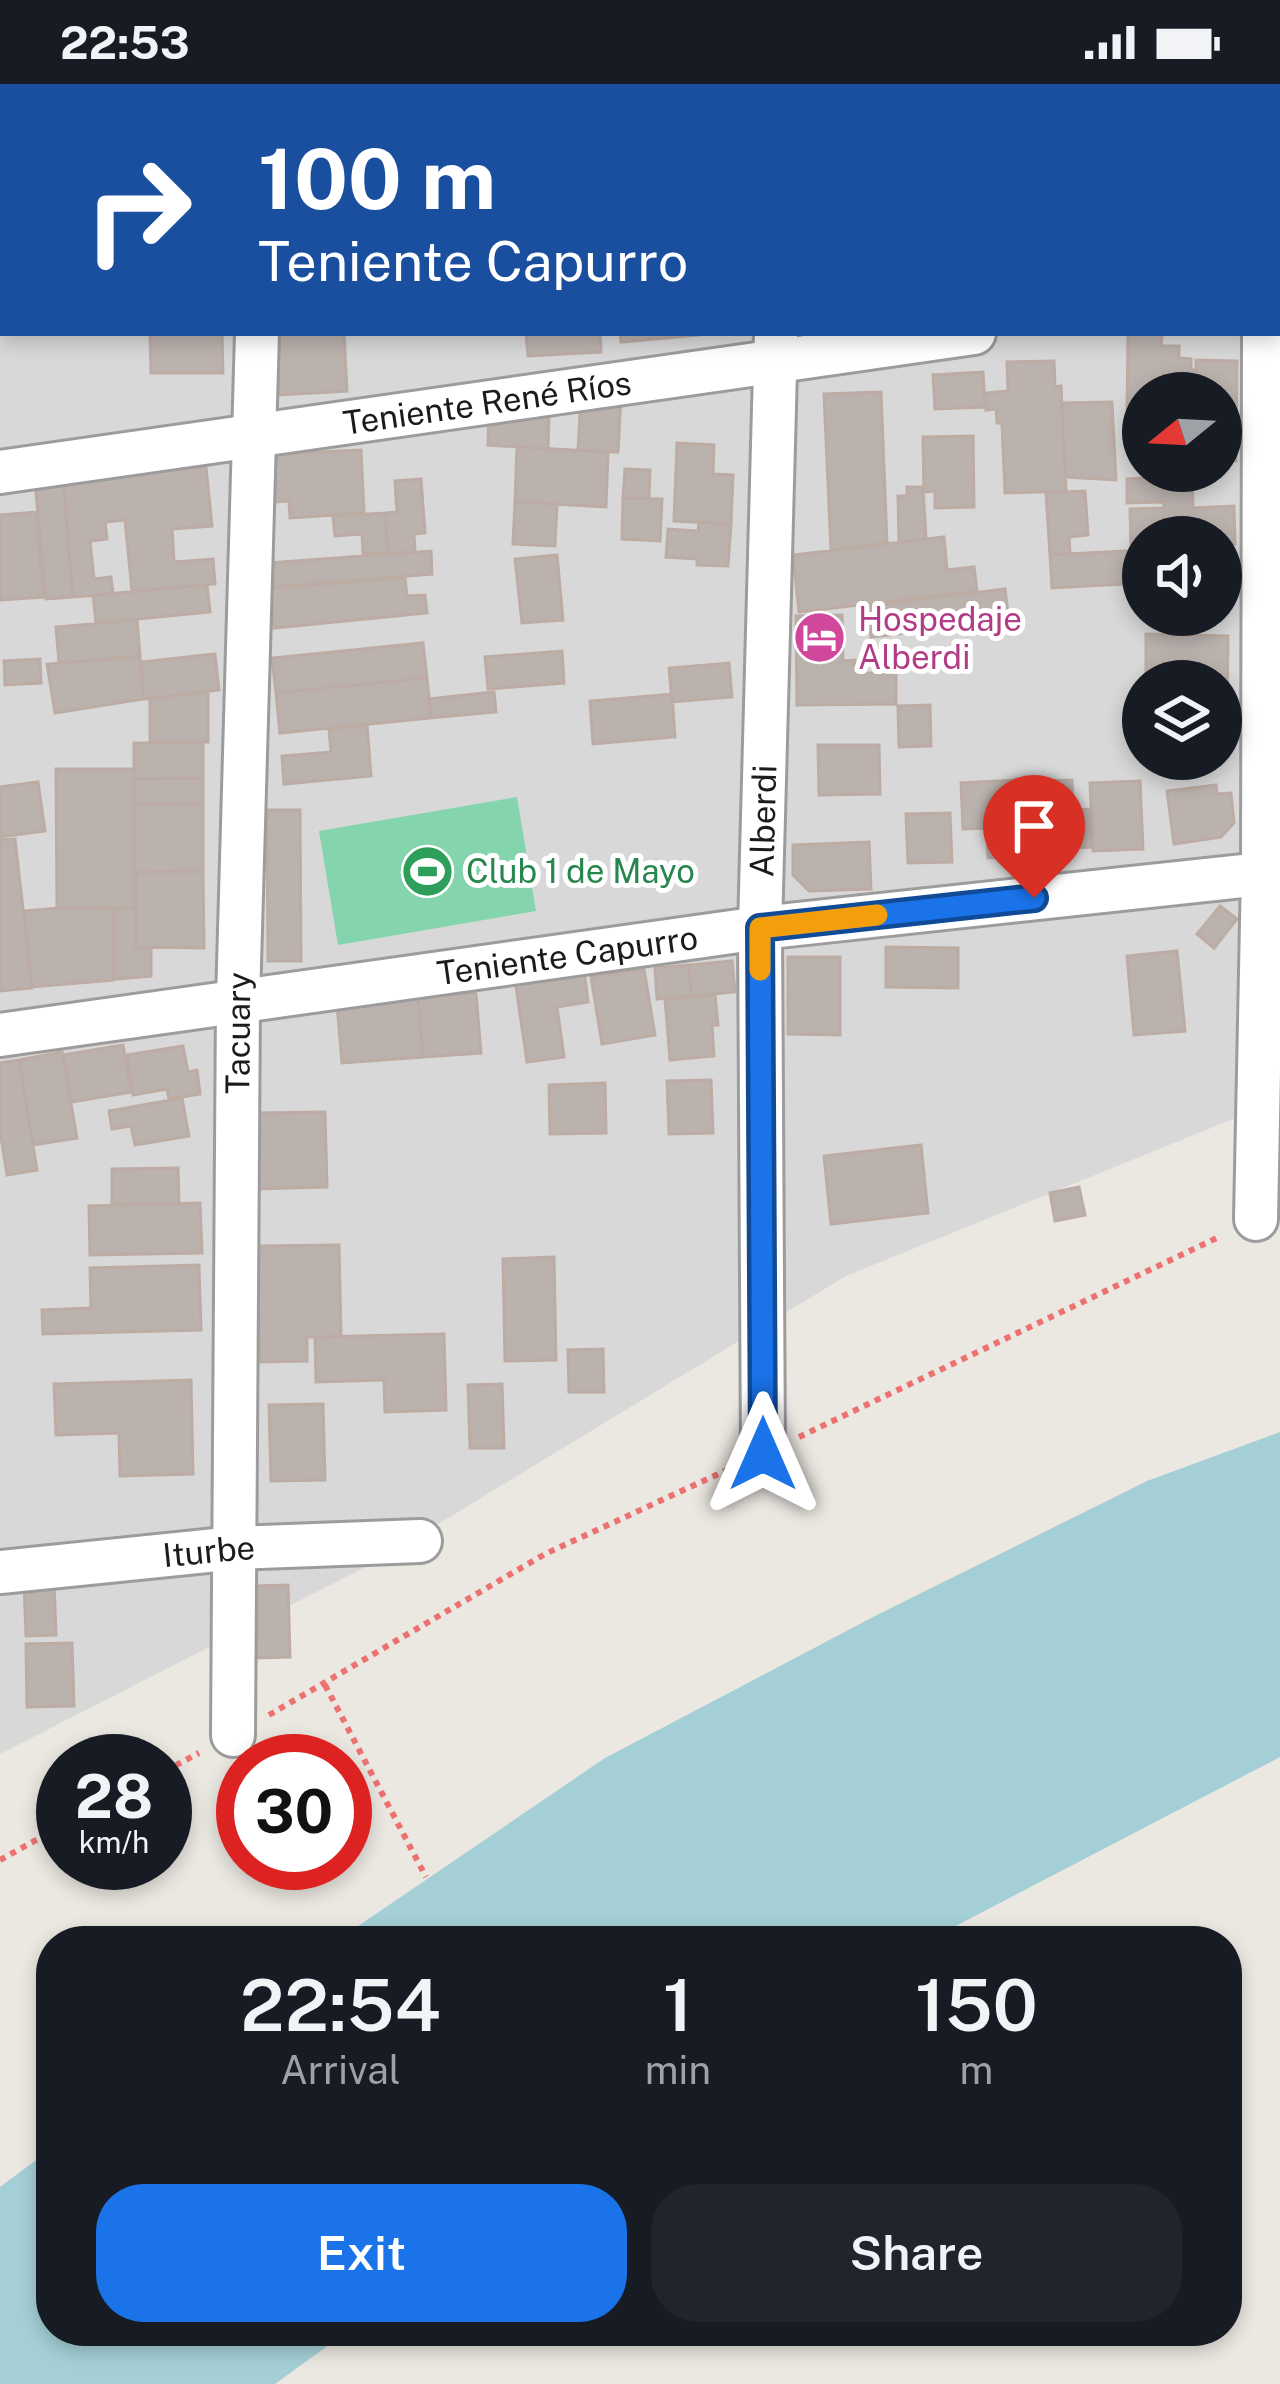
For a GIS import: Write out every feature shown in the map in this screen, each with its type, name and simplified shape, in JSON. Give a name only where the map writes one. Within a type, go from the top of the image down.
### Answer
[{"type":"street","name":"Tacuary","points":[[233,1734],[238,1000],[257,336]]},
{"type":"street","name":"Teniente René Ríos","points":[[0,472],[256,437],[776,348],[934,336]]},
{"type":"street","points":[[1256,1220],[1271,872],[1264,336]]},
{"type":"street","name":"Alberdi","points":[[763,1454],[760,928],[776,348]]},
{"type":"street","name":"Teniente Capurro","points":[[0,1035],[760,928],[1271,872]]},
{"type":"street","name":"Iturbe","points":[[0,1572],[236,1548],[420,1541]]},
{"type":"path","points":[[235,1734],[545,1554],[1256,1220]]},
{"type":"path","points":[[325,1685],[426,1877]]},
{"type":"path","points":[[0,1860],[36,1840]]},
{"type":"shaded area","points":[[0,336],[1280,336],[1280,1100],[846,1276],[379,1560],[0,1754]]},
{"type":"green space","name":"Club 1 de Mayo","points":[[517,797],[536,911],[338,945],[319,831]]},
{"type":"water","points":[[1280,1432],[1280,1757],[956,1926],[358,1926],[605,1758],[1147,1481]]},
{"type":"water","points":[[36,2160],[36,2346],[327,2346],[275,2384],[0,2384],[0,2187]]},
{"type":"building","points":[[150,336],[222,336],[223,373],[151,373]]},
{"type":"building","points":[[274,336],[344,336],[347,391],[278,395]]},
{"type":"building","points":[[526,336],[600,336],[601,352],[528,356]]},
{"type":"building","points":[[620,336],[687,336],[621,342]]},
{"type":"building","points":[[1128,336],[1162,336],[1161,346],[1179,346],[1179,358],[1191,359],[1191,370],[1196,370],[1196,360],[1237,361],[1237,372],[1128,372]]},
{"type":"building","points":[[1054,361],[1055,387],[1061,386],[1066,491],[1005,493],[1002,423],[997,423],[996,409],[986,410],[985,393],[1008,391],[1007,362]]},
{"type":"building","points":[[983,372],[985,407],[935,409],[933,375]]},
{"type":"building","points":[[881,392],[887,543],[831,550],[824,394]]},
{"type":"building","points":[[581,395],[621,397],[618,452],[578,450]]},
{"type":"building","points":[[1112,402],[1116,480],[1065,477],[1062,403]]},
{"type":"building","points":[[489,412],[549,415],[548,449],[488,445]]},
{"type":"building","points":[[973,436],[974,507],[935,508],[935,491],[924,492],[923,437]]},
{"type":"building","points":[[677,443],[714,445],[713,474],[733,475],[731,524],[674,521]]},
{"type":"building","points":[[517,447],[608,452],[606,507],[515,502]]},
{"type":"building","points":[[361,450],[364,513],[290,518],[289,501],[275,502],[272,454]]},
{"type":"building","points":[[206,467],[212,526],[172,529],[174,562],[213,559],[215,584],[132,591],[125,520],[105,522],[107,539],[90,541],[94,579],[111,577],[113,594],[73,597],[63,479]]},
{"type":"building","points":[[625,469],[650,470],[649,499],[623,498]]},
{"type":"building","points":[[63,479],[73,597],[46,599],[35,482]]},
{"type":"building","points":[[421,479],[425,533],[414,534],[415,552],[388,553],[385,513],[397,512],[395,481]]},
{"type":"building","points":[[907,487],[923,487],[926,539],[899,542],[898,496],[907,496]]},
{"type":"building","points":[[1085,491],[1088,535],[1069,537],[1070,554],[1050,555],[1046,493]]},
{"type":"building","points":[[1127,492],[1192,492],[1193,508],[1234,506],[1234,516],[1130,516],[1130,509],[1164,508],[1164,502],[1127,503]]},
{"type":"building","points":[[623,498],[662,499],[660,541],[622,539]]},
{"type":"building","points":[[515,502],[557,504],[555,546],[513,544]]},
{"type":"building","points":[[36,512],[43,597],[0,600],[0,515]]},
{"type":"building","points":[[385,513],[388,553],[363,554],[362,534],[335,536],[333,516]]},
{"type":"building","points":[[699,522],[731,524],[728,566],[666,557],[668,529],[698,531]]},
{"type":"building","points":[[944,537],[947,570],[974,567],[977,591],[799,612],[793,555]]},
{"type":"building","points":[[431,551],[432,574],[271,587],[269,563]]},
{"type":"building","points":[[1122,551],[1122,584],[1052,588],[1050,555]]},
{"type":"building","points":[[557,555],[563,620],[522,623],[515,559]]},
{"type":"building","points":[[405,578],[407,596],[425,595],[427,613],[274,628],[271,588]]},
{"type":"building","points":[[207,585],[210,612],[96,623],[93,595]]},
{"type":"building","points":[[1005,589],[1009,622],[871,637],[867,606]]},
{"type":"building","name":"Hospedaje Alberdi","points":[[842,615],[843,661],[855,660],[856,673],[896,673],[896,704],[797,705],[796,616]]},
{"type":"building","points":[[137,620],[140,656],[59,663],[56,627]]},
{"type":"building","points":[[1146,636],[1228,636],[1228,660],[1146,660]]},
{"type":"building","points":[[423,643],[427,678],[276,693],[272,658]]},
{"type":"building","points":[[562,651],[564,683],[488,689],[485,657]]},
{"type":"building","points":[[215,654],[219,690],[144,699],[141,662]]},
{"type":"building","points":[[140,657],[143,699],[55,713],[47,664]]},
{"type":"building","points":[[40,659],[41,683],[5,685],[4,661]]},
{"type":"building","points":[[729,663],[732,697],[672,702],[669,668]]},
{"type":"building","points":[[427,678],[431,718],[280,733],[276,693]]},
{"type":"building","points":[[208,692],[208,742],[150,742],[150,699]]},
{"type":"building","points":[[494,692],[496,712],[431,718],[428,699]]},
{"type":"building","points":[[672,694],[675,737],[593,744],[590,701]]},
{"type":"building","points":[[930,705],[931,746],[899,747],[898,706]]},
{"type":"building","points":[[367,725],[371,776],[284,784],[282,756],[331,752],[329,729]]},
{"type":"building","points":[[134,743],[203,743],[203,778],[134,779]]},
{"type":"building","points":[[818,745],[879,745],[880,794],[819,795]]},
{"type":"building","points":[[56,769],[134,769],[134,908],[57,908]]},
{"type":"building","points":[[203,778],[203,803],[134,804],[134,779]]},
{"type":"building","points":[[1016,780],[1018,856],[988,858],[987,828],[963,829],[961,783]]},
{"type":"building","points":[[1072,780],[1073,810],[1090,809],[1092,847],[1019,850],[1017,782]]},
{"type":"building","points":[[1140,781],[1143,849],[1093,851],[1090,783]]},
{"type":"building","points":[[38,782],[45,831],[0,837],[0,787]]},
{"type":"building","points":[[1216,785],[1217,794],[1231,793],[1234,823],[1221,837],[1174,844],[1167,791]]},
{"type":"building","points":[[203,803],[203,871],[134,872],[134,804]]},
{"type":"building","points":[[267,810],[300,810],[301,961],[268,961]]},
{"type":"building","points":[[950,813],[952,862],[908,863],[906,814]]},
{"type":"building","points":[[15,839],[32,988],[0,991],[0,840]]},
{"type":"building","points":[[869,842],[871,889],[809,891],[793,875],[793,845]]},
{"type":"building","points":[[136,872],[203,872],[204,948],[136,947]]},
{"type":"building","points":[[1220,906],[1237,919],[1214,948],[1197,934]]},
{"type":"building","points":[[136,908],[136,948],[151,948],[151,976],[115,979],[115,909]]},
{"type":"building","points":[[113,909],[113,980],[32,987],[24,911]]},
{"type":"building","points":[[886,947],[958,948],[958,988],[886,987]]},
{"type":"building","points":[[1177,951],[1185,1031],[1134,1035],[1127,956]]},
{"type":"building","points":[[788,957],[840,957],[840,1035],[788,1034]]},
{"type":"building","points":[[732,961],[735,992],[691,996],[689,965]]},
{"type":"building","points":[[689,965],[691,996],[657,999],[655,968]]},
{"type":"building","points":[[644,969],[655,1035],[602,1044],[591,977]]},
{"type":"building","points":[[584,970],[588,1002],[557,1007],[564,1057],[527,1062],[515,980]]},
{"type":"building","points":[[476,993],[481,1053],[423,1057],[418,997]]},
{"type":"building","points":[[715,995],[714,1056],[670,1060],[665,999]]},
{"type":"building","points":[[418,997],[423,1057],[342,1063],[337,1004]]},
{"type":"building","points":[[123,1045],[131,1092],[72,1102],[63,1055]]},
{"type":"building","points":[[183,1046],[188,1072],[197,1070],[200,1094],[169,1099],[167,1089],[133,1095],[127,1055]]},
{"type":"building","points":[[62,1052],[77,1138],[33,1145],[19,1060]]},
{"type":"building","points":[[19,1060],[37,1170],[7,1175],[0,1131],[0,1063]]},
{"type":"building","points":[[711,1080],[713,1133],[669,1134],[667,1081]]},
{"type":"building","points":[[605,1083],[606,1133],[550,1134],[549,1085]]},
{"type":"building","points":[[182,1098],[189,1136],[135,1145],[131,1126],[112,1129],[109,1111]]},
{"type":"building","points":[[325,1112],[327,1187],[256,1189],[254,1113]]},
{"type":"building","points":[[921,1145],[928,1213],[831,1224],[824,1156]]},
{"type":"building","points":[[178,1168],[179,1203],[112,1205],[112,1169]]},
{"type":"building","points":[[1079,1187],[1085,1215],[1055,1221],[1050,1193]]},
{"type":"building","points":[[200,1203],[202,1253],[90,1255],[89,1206]]},
{"type":"building","points":[[339,1245],[341,1336],[307,1337],[307,1361],[260,1362],[256,1246]]},
{"type":"building","points":[[554,1257],[556,1360],[505,1361],[503,1259]]},
{"type":"building","points":[[199,1265],[201,1330],[43,1334],[42,1310],[91,1308],[90,1268]]},
{"type":"building","points":[[444,1334],[446,1410],[385,1412],[384,1380],[316,1382],[315,1337]]},
{"type":"building","points":[[603,1349],[604,1392],[569,1392],[568,1350]]},
{"type":"building","points":[[191,1380],[193,1474],[120,1476],[119,1433],[56,1435],[54,1384]]},
{"type":"building","points":[[502,1384],[504,1448],[470,1448],[468,1385]]},
{"type":"building","points":[[323,1404],[325,1480],[271,1481],[269,1405]]},
{"type":"building","points":[[54,1581],[56,1635],[26,1636],[24,1582]]},
{"type":"building","points":[[288,1585],[290,1657],[254,1658],[252,1586]]},
{"type":"building","points":[[72,1643],[74,1706],[27,1707],[26,1644]]},
{"type":"slow traffic","points":[[760,970],[760,928],[877,915]]},
{"type":"place","name":"Hospedaje Alberdi","points":[[819,638]]},
{"type":"place","name":"Club 1 de Mayo","points":[[427,871]]},
{"type":"route","points":[[763,1454],[760,928],[1034,898]]}]
